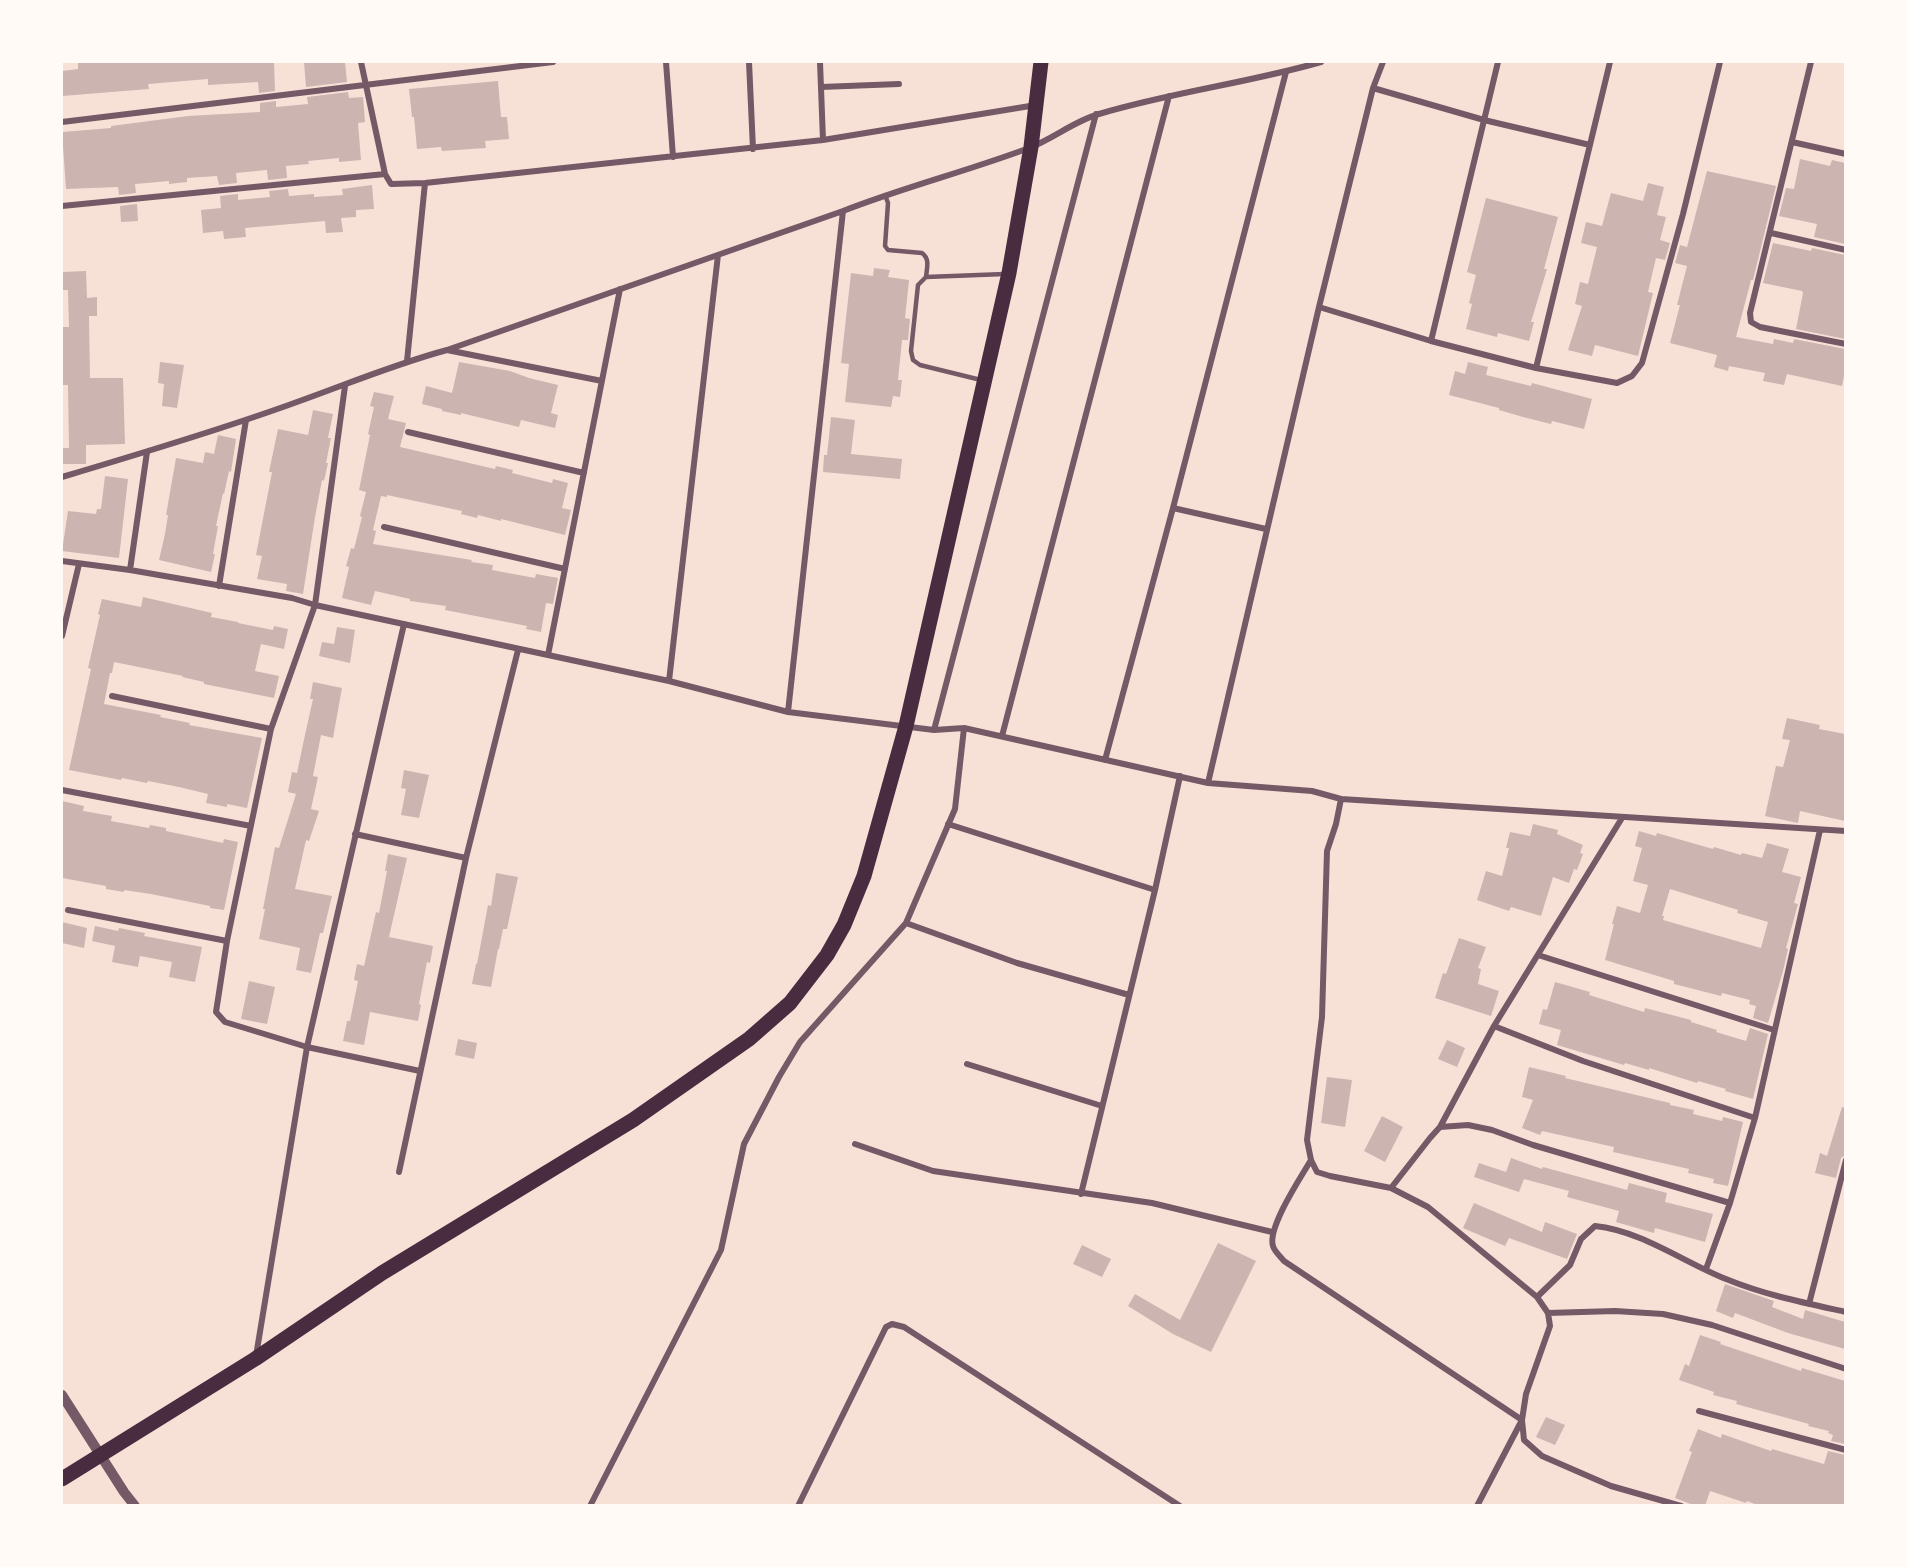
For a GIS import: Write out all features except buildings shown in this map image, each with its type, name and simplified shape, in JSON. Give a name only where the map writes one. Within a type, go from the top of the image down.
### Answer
[{"type":"main road","points":[[62,1479],[255,1359],[382,1273],[633,1120],[749,1039],[790,1003],[827,955],[844,925],[864,876],[906,726],[1009,273],[1031,147],[1041,62]]},
{"type":"street","points":[[361,62],[385,174],[391,184],[425,183],[753,149],[823,140],[1036,105]]},
{"type":"street","points":[[62,122],[553,62]]},
{"type":"street","points":[[666,62],[673,157]]},
{"type":"street","points":[[749,62],[753,149]]},
{"type":"street","points":[[820,62],[823,140]]},
{"type":"street","points":[[62,477],[246,420],[345,386],[407,361],[447,350],[885,195],[1031,147],[1096,114],[1169,96],[1286,72],[1321,62]]},
{"type":"street","points":[[1208,783],[1319,307],[1373,88],[1383,62]]},
{"type":"street","points":[[1431,341],[1498,62]]},
{"type":"street","points":[[1536,368],[1610,62]]},
{"type":"street","points":[[1319,307],[1431,341],[1536,368],[1617,383],[1632,376],[1642,363],[1683,214],[1720,62]]},
{"type":"street","points":[[1812,62],[1750,314],[1751,322],[1760,327],[1845,344]]},
{"type":"street","points":[[1105,759],[1173,508],[1286,72]]},
{"type":"street","points":[[821,87],[898,84]]},
{"type":"street","points":[[1373,88],[1484,120],[1590,145]]},
{"type":"street","points":[[1002,736],[1169,96]]},
{"type":"street","points":[[934,730],[1096,114]]},
{"type":"street","points":[[1792,142],[1845,154]]},
{"type":"street","points":[[62,206],[385,174]]},
{"type":"street","points":[[407,361],[425,183]]},
{"type":"street","points":[[788,712],[843,211]]},
{"type":"street","points":[[1771,232],[1845,250]]},
{"type":"street","points":[[669,681],[718,255]]},
{"type":"street","points":[[548,655],[621,289]]},
{"type":"street","points":[[447,350],[602,381]]},
{"type":"street","points":[[345,386],[315,605],[271,729],[227,941],[216,1012],[225,1022],[306,1047],[420,1071]]},
{"type":"street","points":[[219,586],[246,420]]},
{"type":"street","points":[[408,432],[584,473]]},
{"type":"street","points":[[130,570],[147,452]]},
{"type":"street","points":[[1173,508],[1266,529]]},
{"type":"street","points":[[384,526],[565,569]]},
{"type":"street","points":[[62,561],[130,570],[292,598],[518,650],[669,681],[788,712],[934,730],[964,728],[1208,783],[1312,791],[1341,799],[1845,831]]},
{"type":"street","points":[[62,636],[79,564]]},
{"type":"street","points":[[255,1359],[306,1047],[405,624]]},
{"type":"street","points":[[399,1172],[466,858],[518,650]]},
{"type":"street","points":[[112,696],[271,729]]},
{"type":"street","points":[[590,1506],[721,1250],[744,1144],[778,1077],[800,1042],[906,923],[955,809],[964,728]]},
{"type":"street","points":[[1081,1194],[1155,890],[1180,776]]},
{"type":"street","points":[[62,790],[251,826]]},
{"type":"street","points":[[1341,799],[1327,851],[1322,1017],[1307,1140],[1311,1160],[1317,1172],[1391,1188],[1428,1207],[1537,1298],[1548,1313],[1550,1326],[1526,1394],[1522,1420],[1524,1440],[1542,1456],[1611,1486],[1681,1506]]},
{"type":"street","points":[[1391,1188],[1440,1127],[1494,1026],[1622,818]]},
{"type":"street","points":[[948,824],[1155,890]]},
{"type":"street","points":[[1706,1269],[1730,1203],[1755,1118],[1820,830]]},
{"type":"street","points":[[355,834],[466,858]]},
{"type":"street","points":[[68,910],[227,941]]},
{"type":"street","points":[[906,923],[1017,963],[1130,995]]},
{"type":"street","points":[[1538,955],[1774,1030]]},
{"type":"street","points":[[1494,1026],[1583,1061],[1755,1118]]},
{"type":"street","points":[[967,1064],[1102,1106]]},
{"type":"street","points":[[1440,1127],[1468,1125],[1492,1130],[1533,1145],[1730,1203]]},
{"type":"street","points":[[855,1144],[933,1171],[1152,1203],[1272,1232]]},
{"type":"street","points":[[1311,1160],[1272,1232],[1273,1246],[1284,1261],[1522,1420]]},
{"type":"street","points":[[1809,1304],[1845,1160]]},
{"type":"street","points":[[1537,1298],[1570,1265],[1581,1239],[1595,1226],[1609,1227],[1650,1243],[1726,1279],[1776,1297],[1845,1312]]},
{"type":"street","points":[[1548,1313],[1615,1311],[1663,1314],[1712,1326],[1845,1369]]},
{"type":"street","points":[[798,1506],[886,1327],[892,1324],[904,1327],[1180,1506]]},
{"type":"street","points":[[62,1395],[135,1506]]},
{"type":"street","points":[[1699,1411],[1845,1450]]},
{"type":"street","points":[[1477,1506],[1522,1420]]},
{"type":"lane","points":[[885,195],[888,203],[885,246],[888,250],[922,253],[928,262],[926,277],[918,285],[912,360],[920,365],[984,381]]},
{"type":"lane","points":[[926,277],[1009,273]]}]
